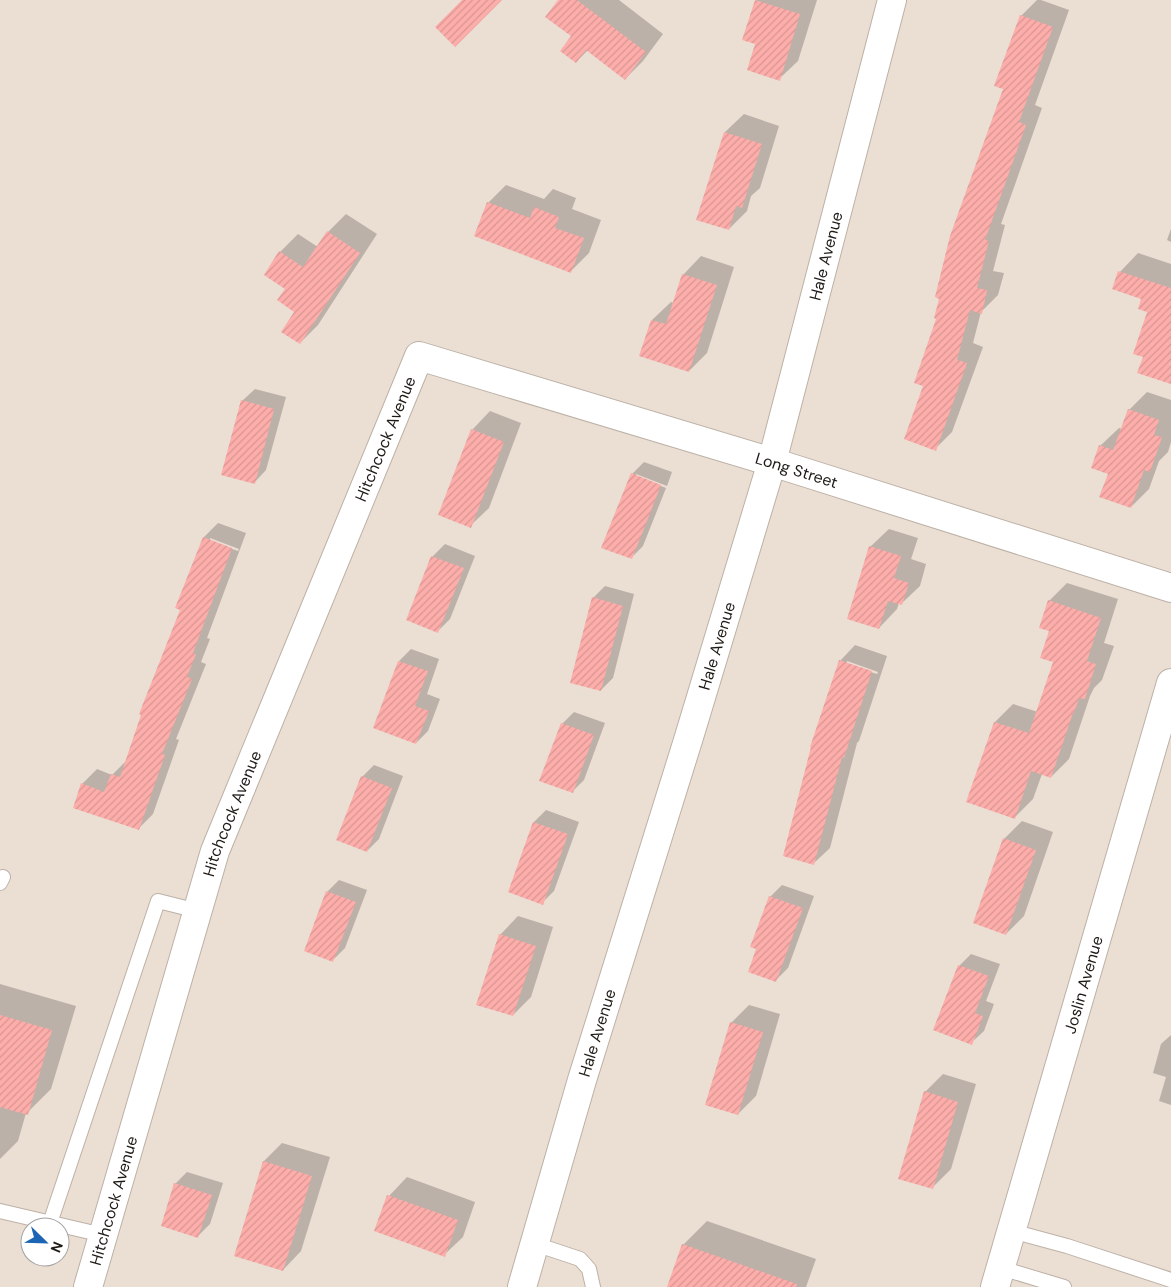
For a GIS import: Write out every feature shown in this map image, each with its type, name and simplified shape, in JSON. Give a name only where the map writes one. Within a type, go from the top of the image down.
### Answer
[{"type":"street","name":"Hale Avenue","points":[[522,1287],[585,1071],[772,462],[892,0]]},
{"type":"street","name":"Long Street","points":[[419,356],[772,462],[1171,588]]},
{"type":"street","name":"Hitchcock Avenue","points":[[88,1287],[215,851],[419,356]]},
{"type":"street","name":"Joslin Avenue","points":[[998,1278],[1171,683]]},
{"type":"lane","points":[[52,1217],[158,901],[198,911]]},
{"type":"lane","points":[[0,1211],[25,1217]]},
{"type":"lane","points":[[70,1228],[103,1235]]},
{"type":"lane","points":[[1011,1231],[1067,1246],[1171,1280]]},
{"type":"lane","points":[[535,1244],[580,1259],[589,1268],[593,1287]]},
{"type":"lane","points":[[998,1278],[1064,1287]]},
{"type":"building","points":[[462,0],[502,0],[455,47],[435,27]]},
{"type":"building","points":[[558,0],[577,0],[646,52],[625,80],[586,50],[576,63],[560,51],[571,36],[545,17]]},
{"type":"building","points":[[755,0],[800,14],[780,81],[747,70],[755,44],[742,40]]},
{"type":"building","points":[[1020,15],[1053,27],[1019,122],[1026,125],[985,240],[989,241],[977,288],[987,290],[982,314],[970,310],[957,360],[967,363],[936,451],[904,439],[923,386],[914,383],[936,319],[934,318],[939,299],[935,297],[950,236],[1003,89],[994,86]]},
{"type":"building","points":[[724,132],[762,144],[742,208],[736,206],[729,230],[696,220]]},
{"type":"building","points":[[487,202],[530,218],[534,207],[559,217],[555,228],[584,238],[571,273],[474,236]]},
{"type":"building","points":[[327,231],[360,253],[300,344],[281,332],[294,312],[277,300],[285,289],[264,275],[279,251],[303,267]]},
{"type":"building","points":[[1118,271],[1171,288],[1171,384],[1137,373],[1143,357],[1133,354],[1147,312],[1138,309],[1141,299],[1112,289]]},
{"type":"building","points":[[682,274],[717,285],[689,372],[639,356],[651,320],[666,324]]},
{"type":"building","points":[[241,400],[274,409],[255,484],[221,475]]},
{"type":"building","points":[[1128,409],[1159,420],[1154,435],[1162,437],[1150,472],[1144,470],[1131,508],[1099,497],[1108,474],[1091,468],[1099,445],[1113,450]]},
{"type":"building","points":[[471,429],[504,442],[471,528],[438,515]]},
{"type":"building","points":[[631,473],[661,485],[632,559],[601,548]]},
{"type":"building","points":[[203,537],[232,548],[193,653],[196,654],[187,677],[192,679],[162,754],[165,755],[139,830],[73,808],[81,783],[104,792],[111,774],[120,777],[141,715],[139,714],[180,610],[175,608]]},
{"type":"building","points":[[869,546],[901,556],[894,578],[909,583],[902,605],[888,601],[879,629],[847,619]]},
{"type":"building","points":[[431,556],[464,568],[438,633],[406,620]]},
{"type":"building","points":[[592,597],[623,606],[601,691],[570,683]]},
{"type":"building","points":[[1048,600],[1101,618],[1087,661],[1096,664],[1085,699],[1079,698],[1073,713],[1051,778],[1031,771],[1015,819],[966,802],[994,722],[1029,733],[1053,662],[1040,658],[1049,631],[1039,628]]},
{"type":"building","points":[[839,660],[872,671],[844,758],[842,757],[814,865],[783,856],[810,747]]},
{"type":"building","points":[[398,661],[428,671],[415,706],[429,711],[416,744],[373,728]]},
{"type":"building","points":[[561,723],[594,735],[573,793],[539,781]]},
{"type":"building","points":[[361,776],[392,788],[367,852],[336,840]]},
{"type":"building","points":[[533,822],[568,834],[543,905],[508,892]]},
{"type":"building","points":[[1003,838],[1036,850],[1006,935],[973,923]]},
{"type":"building","points":[[326,891],[356,902],[333,962],[304,951]]},
{"type":"building","points":[[769,896],[803,908],[776,982],[748,972],[756,949],[750,947]]},
{"type":"building","points":[[499,934],[536,946],[513,1016],[476,1005]]},
{"type":"building","points":[[958,965],[989,976],[975,1013],[983,1016],[972,1045],[933,1030]]},
{"type":"building","points":[[0,1015],[52,1030],[28,1115],[0,1107]]},
{"type":"building","points":[[730,1022],[763,1032],[738,1115],[705,1105]]},
{"type":"building","points":[[924,1091],[958,1102],[933,1189],[898,1179]]},
{"type":"building","points":[[263,1161],[312,1176],[283,1271],[234,1256]]},
{"type":"building","points":[[174,1183],[212,1195],[198,1238],[161,1226]]},
{"type":"building","points":[[387,1195],[458,1220],[445,1257],[374,1231]]},
{"type":"building","points":[[682,1244],[797,1284],[796,1287],[667,1287]]}]
